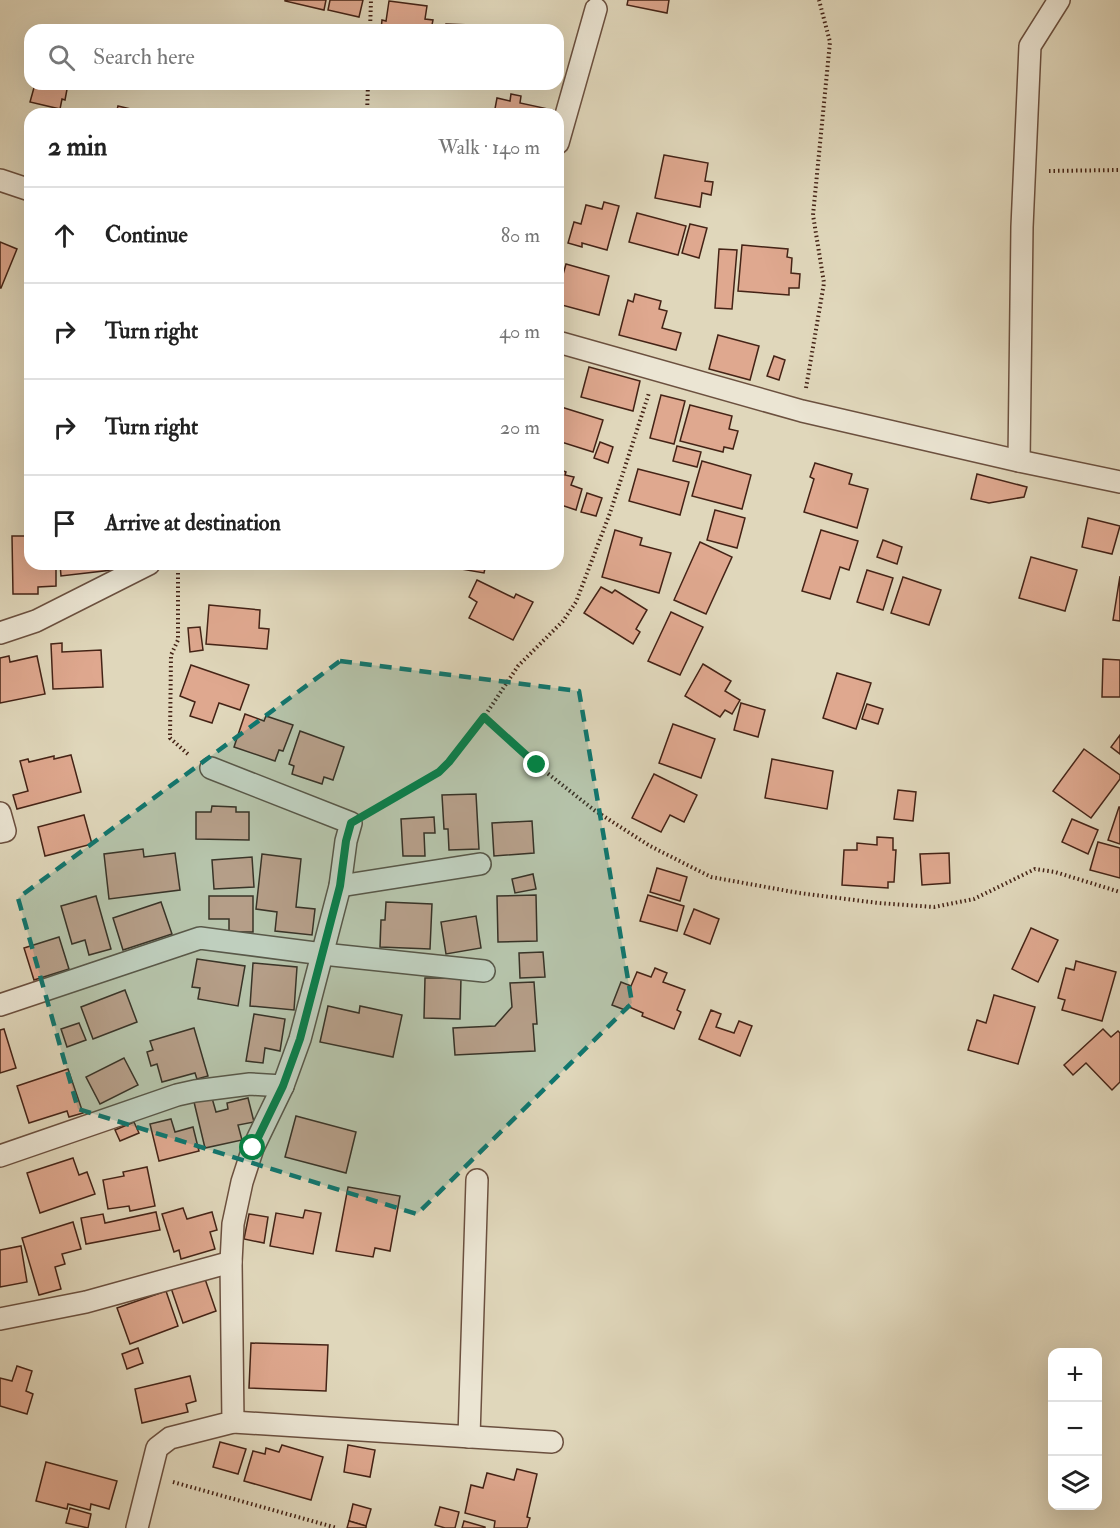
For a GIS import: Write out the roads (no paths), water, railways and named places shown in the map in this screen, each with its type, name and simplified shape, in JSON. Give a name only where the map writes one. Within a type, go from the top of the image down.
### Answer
[{"type":"street","points":[[1019,461],[1022,227],[1030,46],[1059,0]]},
{"type":"street","points":[[564,122],[596,9]]},
{"type":"street","points":[[0,180],[24,188]]},
{"type":"street","points":[[564,344],[802,411],[1120,482]]},
{"type":"street","points":[[0,633],[36,621],[137,570]]},
{"type":"street","points":[[211,768],[351,823],[346,841],[340,886],[300,1039],[283,1086],[253,1148],[242,1182],[233,1224],[231,1262],[233,1422]]},
{"type":"street","points":[[0,813],[5,831],[0,832]]},
{"type":"street","points":[[340,886],[480,864]]},
{"type":"street","points":[[0,1005],[200,938],[484,971]]},
{"type":"street","points":[[0,1156],[177,1095],[250,1084],[283,1086]]},
{"type":"street","points":[[469,1437],[477,1180]]},
{"type":"street","points":[[0,1319],[86,1302],[231,1262]]},
{"type":"street","points":[[137,1528],[157,1448],[170,1438],[233,1422],[552,1442]]}]
